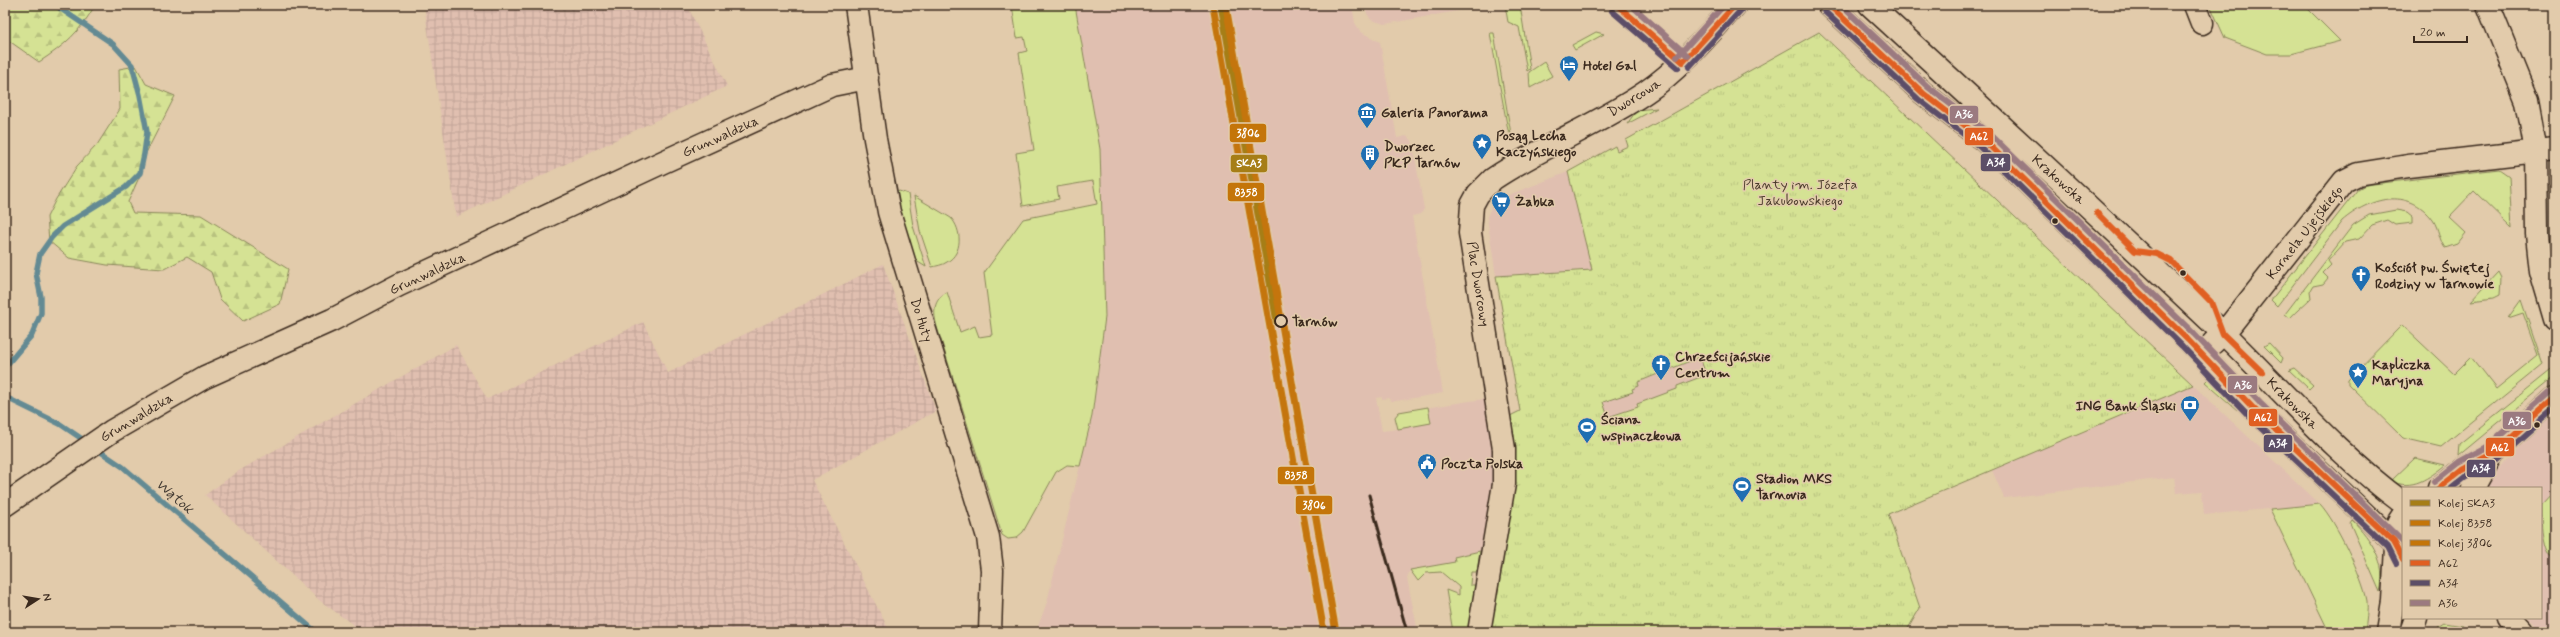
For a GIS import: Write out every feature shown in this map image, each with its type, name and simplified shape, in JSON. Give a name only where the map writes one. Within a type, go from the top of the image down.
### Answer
[{"type":"street","name":"Do Huty","points":[[856,5],[889,212],[988,537],[992,570],[990,632]]},
{"type":"street","name":"Dworcowa","points":[[1514,165],[1646,92],[1683,62],[1735,5]]},
{"type":"street","name":"Krakowska","points":[[1829,5],[1923,93],[1985,141],[2201,354],[2255,410],[2398,549]]},
{"type":"street","name":"Krakowska","points":[[1870,5],[2083,199],[2333,443],[2377,484],[2402,503]]},
{"type":"street","points":[[2488,5],[2545,150],[2537,234],[2541,271],[2555,319]]},
{"type":"street","name":"Grunwaldzka","points":[[5,506],[70,458],[112,430],[204,377],[332,320],[399,286],[663,162],[832,85],[867,78]]},
{"type":"street","name":"Kornela Ujejskiego","points":[[2201,354],[2223,334],[2344,181],[2358,174],[2408,166],[2545,150]]},
{"type":"street","name":"Plac Dworcowy","points":[[1479,632],[1504,484],[1505,463],[1470,218],[1472,205],[1478,194],[1493,178],[1514,165]]},
{"type":"street","points":[[2440,487],[2463,469],[2492,454],[2555,398]]},
{"type":"street","points":[[2474,487],[2492,454]]},
{"type":"street","points":[[2388,632],[2398,549],[2394,532],[2402,517]]},
{"type":"street","points":[[2411,632],[2416,619]]},
{"type":"street","points":[[2509,619],[2521,632]]},
{"type":"shaded area","points":[[424,5],[687,5],[727,86],[456,217]]},
{"type":"shaded area","points":[[1075,5],[1352,5],[1355,23],[1361,32],[1380,42],[1397,138],[1406,136],[1412,140],[1424,209],[1421,214],[1412,216],[1443,393],[1396,401],[1391,401],[1388,398],[1382,399],[1382,397],[1376,398],[1382,431],[1398,429],[1395,417],[1399,412],[1483,399],[1491,401],[1499,445],[1483,550],[1480,551],[1477,570],[1455,562],[1410,570],[1407,578],[1418,632],[1036,632],[1047,602],[1092,416],[1105,317],[1100,149]]},
{"type":"shaded area","points":[[1362,5],[1491,5],[1385,24],[1371,20]]},
{"type":"shaded area","points":[[1568,172],[1592,270],[1496,276],[1487,217],[1492,205],[1498,199]]},
{"type":"shaded area","points":[[883,264],[936,411],[812,480],[890,632],[363,632],[319,600],[205,495],[237,472],[456,345],[487,399],[643,322],[668,373]]},
{"type":"shaded area","points":[[1700,357],[1707,375],[1677,386],[1678,389],[1608,418],[1603,402],[1633,392],[1632,389],[1638,383]]},
{"type":"shaded area","points":[[2193,385],[2320,504],[2204,515],[2202,491],[2176,493],[2174,477],[2004,498],[1992,470]]},
{"type":"shaded area","points":[[2555,410],[2555,632],[2541,632],[2527,619],[2542,619],[2542,487],[2482,487]]},
{"type":"green space","points":[[5,5],[95,5],[78,30],[64,44],[39,62],[5,38]]},
{"type":"green space","points":[[1012,5],[1075,5],[1100,149],[1105,317],[1092,416],[1080,466],[1067,465],[1056,472],[1023,532],[1016,538],[1008,539],[1002,535],[937,327],[935,307],[942,295],[947,292],[960,332],[975,326],[979,337],[992,335],[984,273],[1023,219],[1097,204],[1093,181],[1057,187],[1059,199],[1023,206],[1016,153],[1034,150],[1019,53],[1027,51],[1024,37],[1017,38]]},
{"type":"green space","points":[[1505,5],[1520,5],[1530,69],[1527,71],[1519,27],[1508,22]]},
{"type":"green space","points":[[2210,5],[2304,5],[2340,41],[2291,54],[2267,54],[2225,38]]},
{"type":"green space","points":[[1596,32],[1604,34],[1575,50],[1572,45]]},
{"type":"green space","name":"Planty im. Józefa Jakubowskiego","points":[[1819,32],[2193,385],[1888,514],[1920,608],[1906,632],[1486,632],[1516,467],[1504,419],[1520,411],[1496,276],[1592,270],[1568,172],[1615,146],[1617,151],[1628,146],[1626,140]],"holes":[[[1700,357],[1706,375],[1677,386],[1677,389],[1637,404],[1638,407],[1608,417],[1603,402],[1633,392],[1632,389],[1639,386],[1638,382]]]},
{"type":"green space","points":[[1490,33],[1494,33],[1511,134],[1508,130]]},
{"type":"green space","points":[[1544,62],[1552,76],[1530,88],[1529,72]]},
{"type":"green space","points":[[136,66],[146,84],[175,96],[146,153],[142,171],[128,202],[133,213],[201,215],[288,269],[280,304],[243,321],[220,299],[211,272],[187,257],[164,269],[107,265],[69,258],[49,241],[47,217],[56,199],[77,166],[97,145],[120,109],[119,69]]},
{"type":"green space","points":[[1657,108],[1627,124],[1637,110]]},
{"type":"green space","points":[[2499,169],[2509,176],[2512,228],[2474,191],[2449,217],[2466,233],[2457,244],[2445,248],[2441,242],[2435,223],[2423,209],[2400,199],[2388,199],[2376,202],[2364,206],[2342,221],[2277,306],[2271,300],[2358,189],[2365,185]]},
{"type":"green space","points":[[899,191],[908,194],[913,226],[926,267],[913,259],[894,195]]},
{"type":"green space","points":[[914,196],[951,218],[955,223],[959,235],[958,247],[952,258],[944,264],[932,267],[920,231]]},
{"type":"green space","points":[[2396,210],[2407,212],[2413,217],[2413,223],[2395,225],[2387,220],[2372,225],[2359,239],[2345,242],[2328,261],[2331,265],[2323,273],[2328,278],[2323,284],[2313,286],[2310,291],[2311,298],[2290,318],[2285,314],[2353,225],[2369,215]]},
{"type":"green space","points":[[2498,272],[2501,278],[2500,295],[2494,298],[2471,301]]},
{"type":"green space","points":[[2521,300],[2543,364],[2441,447],[2403,438],[2348,384],[2348,380],[2402,325],[2454,374],[2471,357],[2496,389],[2538,355],[2523,313],[2508,318]]},
{"type":"green space","points":[[2269,343],[2283,358],[2281,363],[2264,346]]},
{"type":"green space","points":[[2555,367],[2555,376],[2458,456],[2459,444]]},
{"type":"green space","points":[[2294,368],[2313,385],[2309,389],[2289,370]]},
{"type":"green space","points":[[2208,379],[2238,409],[2237,410],[2205,382]]},
{"type":"green space","points":[[1428,407],[1431,423],[1398,429],[1395,417],[1399,412]]},
{"type":"green space","points":[[2415,458],[2445,465],[2420,482],[2406,485],[2391,481]]},
{"type":"green space","points":[[2552,494],[2555,499],[2555,559],[2550,556],[2544,544],[2542,505]]},
{"type":"green space","points":[[2320,504],[2334,523],[2341,536],[2360,579],[2367,601],[2365,632],[2329,632],[2270,509]]},
{"type":"green space","points":[[2352,520],[2366,536],[2376,553],[2381,571],[2382,581],[2380,592],[2350,523]]},
{"type":"green space","points":[[1480,551],[1477,572],[1471,572],[1470,585],[1475,585],[1471,632],[1453,632],[1446,590],[1459,595],[1459,587],[1441,572],[1426,573],[1418,581],[1410,570],[1455,562],[1454,557]]},
{"type":"green space","points":[[2444,623],[2462,626],[2463,632],[2437,632],[2439,626]]},
{"type":"waterway","points":[[5,367],[32,335],[41,313],[41,297],[36,273],[40,254],[52,237],[63,226],[126,187],[140,173],[144,154],[147,132],[140,95],[132,65],[113,44],[55,5]]},
{"type":"waterway","name":"Wątok","points":[[5,397],[60,424],[88,443]]},
{"type":"waterway","name":"Wątok","points":[[95,448],[123,467],[316,632]]},
{"type":"railway","points":[[1369,495],[1407,632]]},
{"type":"rail line","name":"SKA3","points":[[1221,5],[1277,322]]},
{"type":"rail line","name":"8358","points":[[1213,6],[1324,632]]},
{"type":"rail line","name":"3806","points":[[1226,6],[1336,632]]},
{"type":"transit line","name":"A62","points":[[1617,5],[1683,62]]},
{"type":"transit line","name":"A36","points":[[1631,5],[1688,56]]},
{"type":"transit line","name":"A36","points":[[1677,57],[1724,5]]},
{"type":"transit line","name":"A62","points":[[1683,62],[1735,5]]},
{"type":"transit line","name":"A62","points":[[1829,5],[1923,93],[1985,141],[2188,340],[2255,410],[2394,542],[2402,557]]},
{"type":"transit line","name":"A36","points":[[1841,5],[1928,87],[1991,135],[2194,334],[2261,404],[2402,541]]},
{"type":"transit line","name":"A34","points":[[1689,67],[1741,10]]},
{"type":"transit line","name":"A34","points":[[1612,11],[1678,68]]},
{"type":"transit line","name":"A34","points":[[1824,11],[1918,99],[1980,147],[2182,346],[2249,416],[2388,547],[2396,563]]},
{"type":"transit line","name":"A62","points":[[2097,213],[2135,251],[2157,254],[2171,261],[2211,302],[2223,334],[2262,372]]},
{"type":"transit line","name":"A36","points":[[2434,482],[2459,462],[2487,447],[2550,392]]},
{"type":"transit line","name":"A62","points":[[2440,487],[2463,469],[2492,454],[2555,398]]},
{"type":"transit line","name":"A34","points":[[2453,487],[2467,476],[2497,460],[2555,409]]},
{"type":"place","name":"Hotel Gal","points":[[1569,82]]},
{"type":"place","name":"Galeria Panorama","points":[[1367,129]]},
{"type":"place","name":"Posąg Lecha Kaczyńskiego","points":[[1482,160]]},
{"type":"place","name":"Dworzec PKP Tarnów","points":[[1370,171]]},
{"type":"place","name":"Żabka","points":[[1501,218]]},
{"type":"place","name":"Kościół pw. Świętej Rodziny w Tarnowie","points":[[2361,292]]},
{"type":"place","name":"Tarnów","points":[[1281,321]]},
{"type":"place","name":"Chrześcijańskie Centrum","points":[[1661,381]]},
{"type":"place","name":"Kapliczka Maryjna","points":[[2358,389]]},
{"type":"place","name":"ING Bank Śląski","points":[[2190,422]]},
{"type":"place","name":"Ściana wspinaczkowa","points":[[1587,444]]},
{"type":"place","name":"Poczta Polska","points":[[1427,480]]},
{"type":"place","name":"Stadion MKS Tarnovia","points":[[1742,503]]}]
